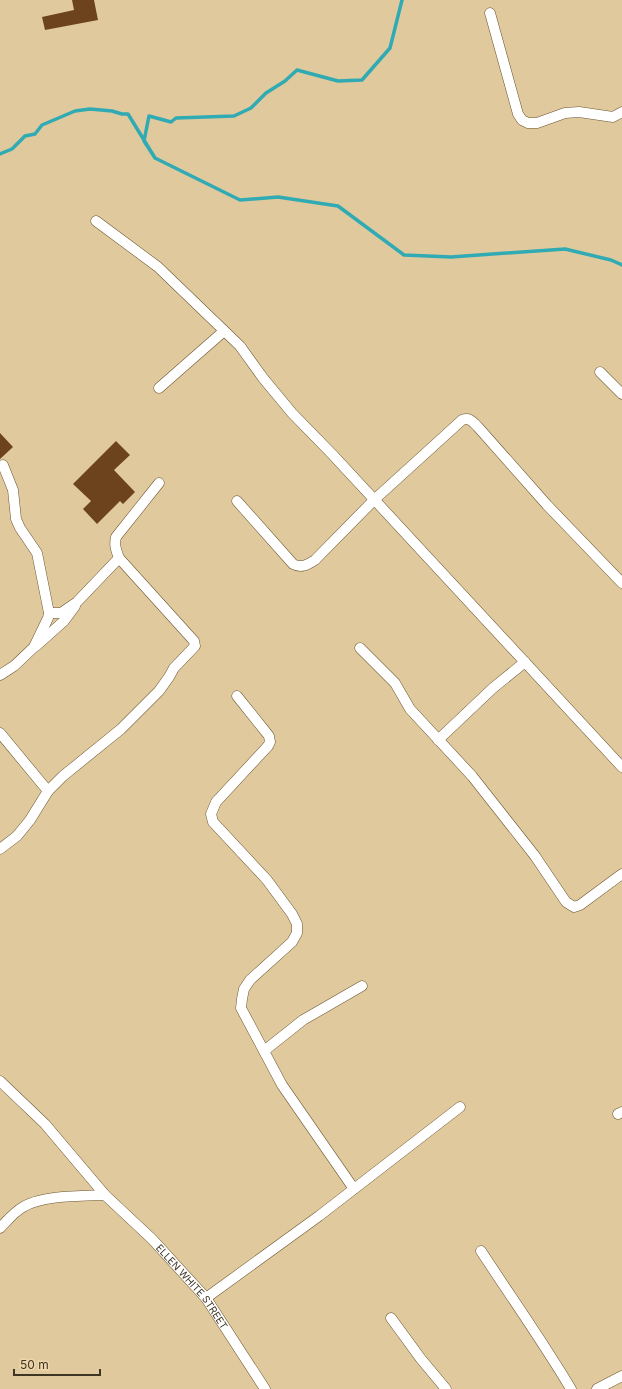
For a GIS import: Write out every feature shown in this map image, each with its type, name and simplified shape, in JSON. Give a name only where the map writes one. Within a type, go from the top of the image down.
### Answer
[{"type":"street","points":[[490,13],[518,114],[522,120],[528,123],[537,123],[565,112],[579,112],[613,117],[622,112]]},
{"type":"street","points":[[96,221],[158,267],[240,346],[263,378],[292,413],[622,767]]},
{"type":"street","points":[[158,388],[224,331]]},
{"type":"street","points":[[600,372],[622,394]]},
{"type":"street","points":[[237,501],[293,564],[297,566],[304,566],[315,560],[374,500],[462,420],[466,418],[471,419],[547,505],[621,579]]},
{"type":"street","points":[[3,465],[12,490],[16,519],[20,528],[37,553],[49,613],[34,647]]},
{"type":"street","points":[[0,849],[17,836],[30,820],[48,791],[63,776],[120,729],[158,691],[174,668],[195,646],[194,641],[119,558],[115,548],[114,542],[116,537],[159,482]]},
{"type":"street","points":[[0,675],[14,666],[64,621],[77,602],[119,558]]},
{"type":"street","points":[[49,613],[61,613],[77,602]]},
{"type":"street","points":[[360,648],[395,683],[410,709],[472,776],[535,856],[566,902],[574,906],[580,905],[622,874]]},
{"type":"street","points":[[438,740],[494,688],[525,662]]},
{"type":"street","points":[[237,696],[269,736],[270,742],[216,802],[211,814],[214,822],[267,880],[292,914],[297,924],[297,933],[292,942],[250,980],[244,989],[241,1008],[282,1085],[354,1189]]},
{"type":"street","points":[[0,733],[48,791]]},
{"type":"street","points":[[264,1051],[304,1020],[362,986]]},
{"type":"street","name":"ELLEN WHITE STREET","points":[[0,1081],[45,1124],[106,1195],[152,1239],[206,1298],[265,1389]]},
{"type":"street","points":[[206,1298],[319,1216],[460,1107]]},
{"type":"street","points":[[0,1228],[22,1207],[36,1201],[61,1197],[106,1195]]},
{"type":"street","points":[[481,1251],[555,1361],[571,1389]]},
{"type":"street","points":[[391,1318],[421,1359],[446,1389]]},
{"type":"street","points":[[597,1389],[622,1376]]},
{"type":"building","points":[[72,0],[94,0],[98,20],[45,30],[42,17],[74,10]]},
{"type":"building","points":[[0,433],[13,447],[0,459]]},
{"type":"building","points":[[116,441],[130,455],[114,470],[135,492],[123,504],[120,501],[97,524],[83,509],[91,501],[73,484]]},
{"type":"waterway","points":[[0,154],[12,149],[25,136],[35,134],[42,125],[75,111],[90,109],[128,114],[155,158],[144,141],[149,116],[171,122],[176,118],[234,116],[251,108],[266,93],[285,81],[297,70],[338,81],[362,80],[390,48],[402,0]]},
{"type":"waterway","points":[[155,158],[240,200],[278,197],[338,206],[404,255],[451,257],[565,249],[611,260],[622,265]]}]
